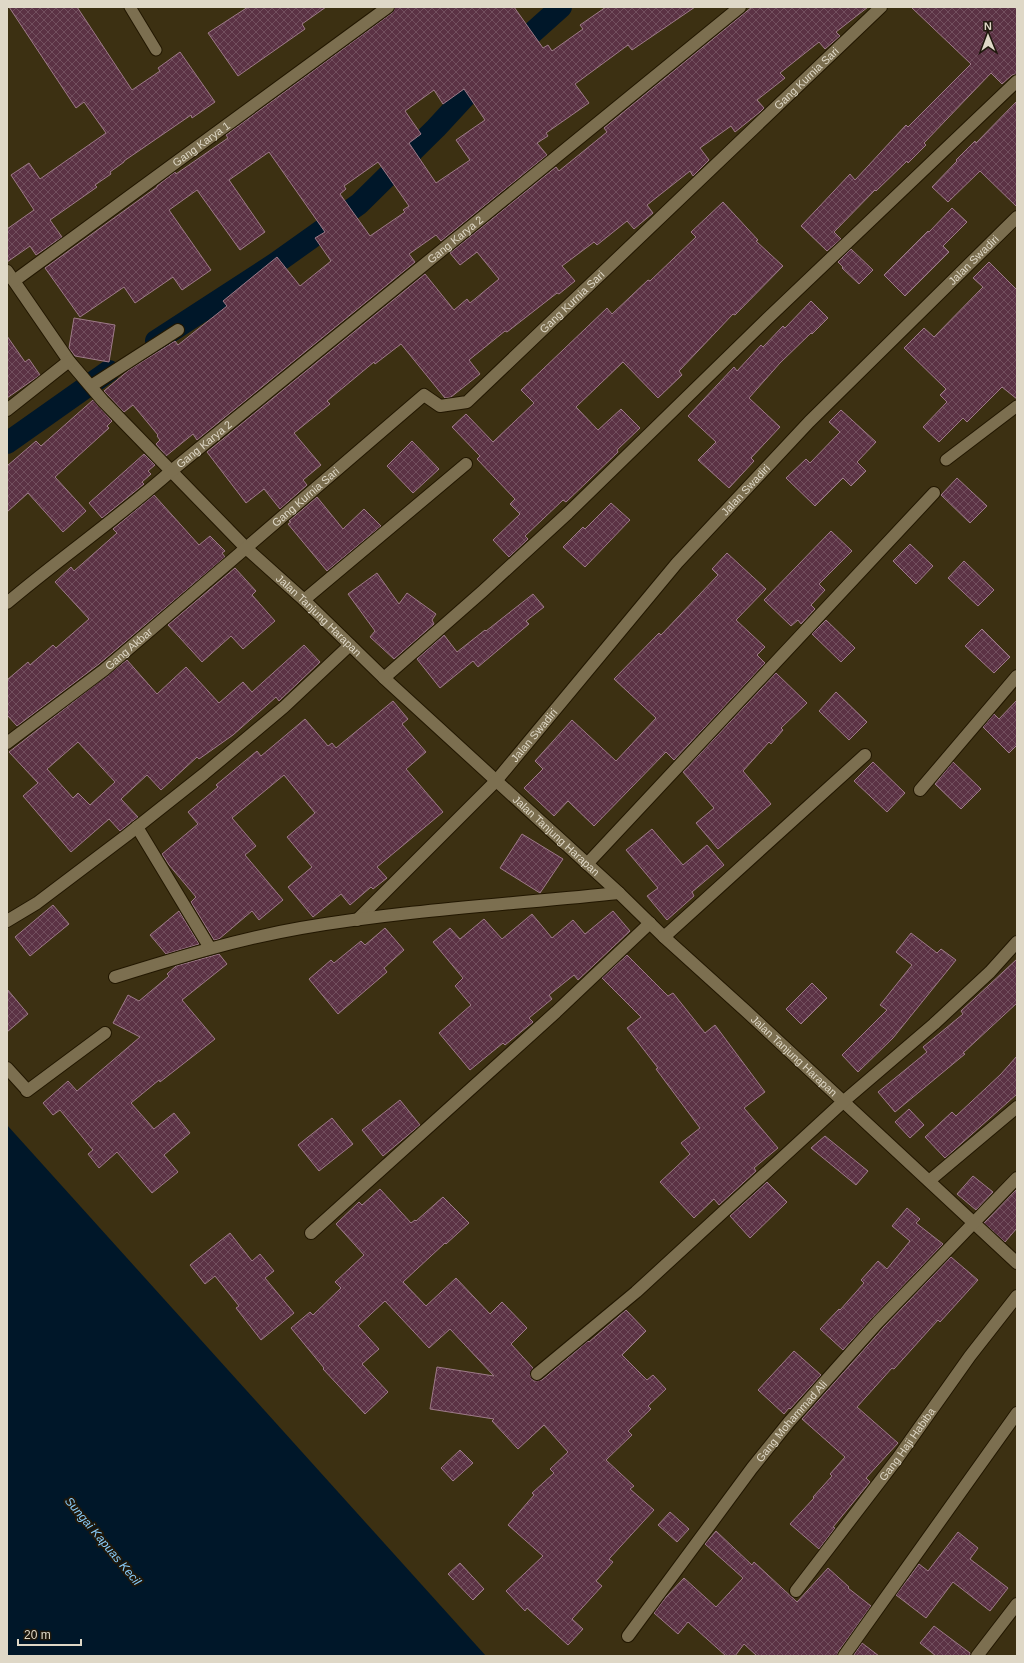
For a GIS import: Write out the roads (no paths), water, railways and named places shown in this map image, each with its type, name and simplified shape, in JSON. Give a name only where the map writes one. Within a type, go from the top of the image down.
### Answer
[{"type":"street","name":"Gang Karya 1","points":[[14,281],[388,7]]},
{"type":"street","name":"Gang Karya 2","points":[[7,603],[56,562],[122,513],[170,472],[740,7]]},
{"type":"street","name":"Gang Kurnia Sari","points":[[246,548],[424,395],[440,406],[467,402],[881,7]]},
{"type":"street","points":[[384,678],[483,591],[568,513],[777,309],[1017,81]]},
{"type":"street","name":"Jalan Swadiri","points":[[357,920],[496,781],[677,563],[815,416],[1017,217]]},
{"type":"street","name":"Jalan Tanjung Harapan","points":[[7,271],[73,366],[103,401],[170,472],[246,548],[304,600],[384,678],[620,893],[664,937],[844,1101],[1017,1263]]},
{"type":"street","points":[[91,386],[178,330]]},
{"type":"street","points":[[7,410],[73,366]]},
{"type":"street","points":[[304,600],[466,464]]},
{"type":"street","points":[[587,864],[934,493]]},
{"type":"street","name":"Gang Akbar","points":[[7,743],[104,670],[246,548]]},
{"type":"street","points":[[7,921],[37,903],[204,774],[284,707],[350,645]]},
{"type":"street","points":[[920,790],[1017,676]]},
{"type":"street","points":[[664,937],[864,755]]},
{"type":"street","points":[[137,827],[210,948]]},
{"type":"street","points":[[115,977],[210,948],[302,928],[455,909],[620,893]]},
{"type":"street","points":[[311,1233],[556,1012],[650,923]]},
{"type":"street","points":[[537,1374],[636,1292],[844,1101],[934,1024],[990,972],[1017,942]]},
{"type":"street","points":[[7,1068],[27,1090],[105,1032]]},
{"type":"street","points":[[929,1181],[1017,1107]]},
{"type":"street","name":"Gang Mohammad Ali","points":[[628,1636],[752,1468],[789,1422],[878,1322],[1017,1178]]},
{"type":"street","name":"Gang Haji Habiba","points":[[796,1591],[897,1458],[970,1356],[1017,1296]]},
{"type":"street","points":[[844,1656],[1017,1413]]},
{"type":"street","points":[[978,1656],[1017,1604]]},
{"type":"lane","points":[[130,7],[156,50]]},
{"type":"lane","points":[[946,460],[1017,406]]},
{"type":"water","name":"Sungai Kapuas Kecil","points":[[7,1125],[486,1656],[7,1656]]},
{"type":"waterway","points":[[156,341],[276,263],[359,204],[436,128],[485,75],[561,7]]},
{"type":"waterway","points":[[7,443],[109,371]]}]
